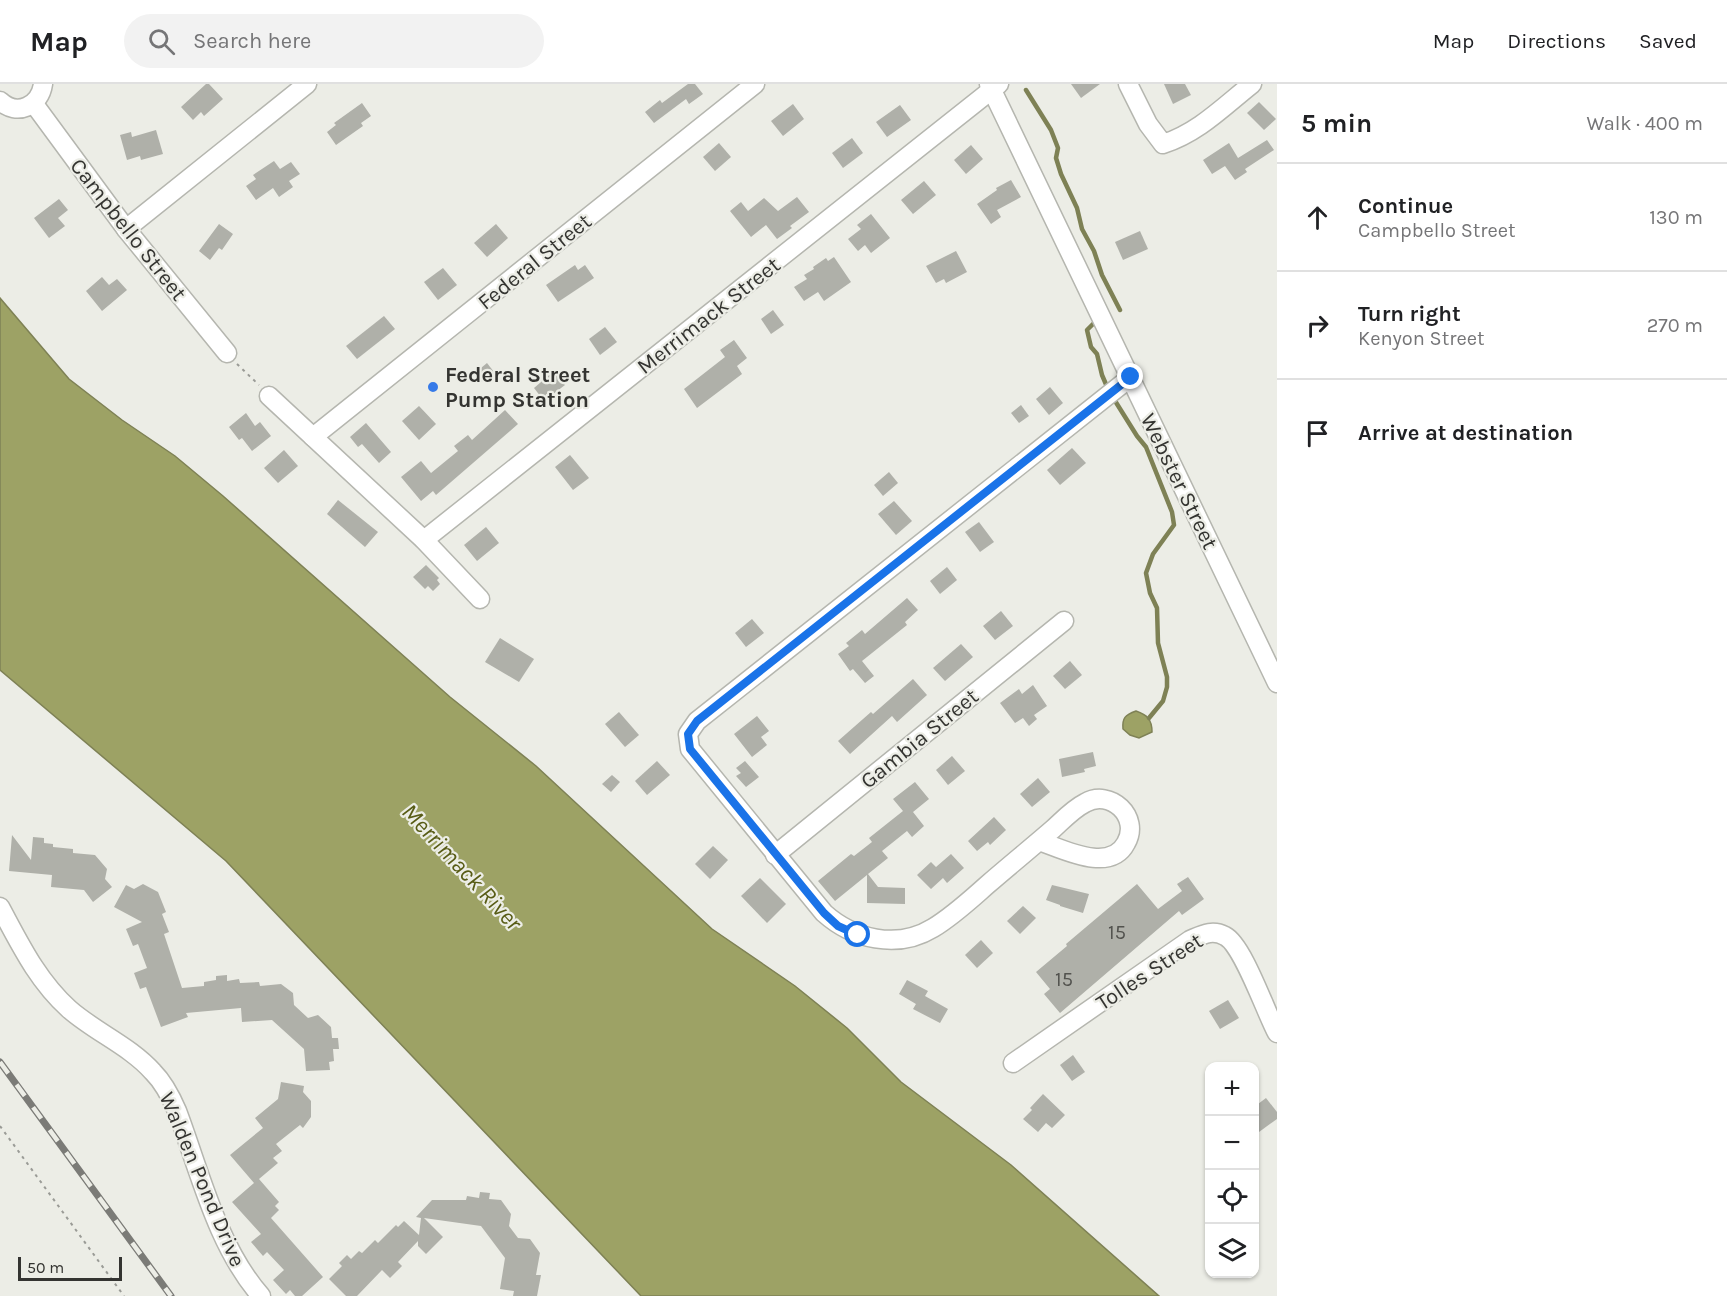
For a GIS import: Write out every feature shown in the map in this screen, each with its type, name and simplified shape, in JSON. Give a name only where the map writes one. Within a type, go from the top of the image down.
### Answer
[{"type":"street","points":[[0,100],[11,108],[18,109],[34,104],[40,97],[43,84]]},
{"type":"street","points":[[126,229],[307,84]]},
{"type":"street","name":"Federal Street","points":[[314,437],[755,84]]},
{"type":"street","points":[[1128,84],[1148,124],[1163,144],[1195,130],[1251,84]]},
{"type":"street","name":"Webster Street","points":[[993,86],[1277,683]]},
{"type":"street","name":"Merrimack Street","points":[[424,540],[993,86]]},
{"type":"street","name":"Campbello Street","points":[[34,104],[126,229],[227,353]]},
{"type":"street","points":[[1039,841],[1091,858],[1101,859],[1120,852],[1130,835],[1130,825],[1122,808],[1114,802],[1095,799],[1078,808],[1039,841],[953,914],[932,929],[894,940],[858,935],[838,926],[824,913],[690,749],[688,734],[697,721],[1131,377]]},
{"type":"street","points":[[269,396],[424,540],[480,599]]},
{"type":"street","name":"Gambia Street","points":[[775,855],[1064,621]]},
{"type":"street","name":"Walden Pond Drive","points":[[0,907],[32,966],[47,986],[91,1027],[147,1065],[168,1091],[230,1251],[261,1296]]},
{"type":"street","name":"Tolles Street","points":[[1013,1063],[1190,940],[1209,932],[1226,936],[1239,951],[1277,1034]]},
{"type":"path","points":[[227,353],[269,396]]},
{"type":"path","points":[[0,1126],[124,1296]]},
{"type":"water","name":"Merrimack River","points":[[0,298],[69,379],[122,420],[175,456],[223,496],[450,697],[536,766],[712,929],[795,986],[847,1028],[901,1082],[1011,1165],[1159,1296],[641,1296],[226,861],[0,670]]},
{"type":"water","points":[[1136,711],[1148,718],[1152,728],[1152,732],[1139,738],[1123,729],[1125,717]]},
{"type":"building","points":[[206,84],[209,84],[223,99],[204,116],[201,112],[193,120],[181,107]]},
{"type":"building","points":[[688,84],[695,84],[703,94],[689,104],[686,99],[654,123],[645,112],[660,100],[662,103]]},
{"type":"building","points":[[1071,84],[1100,84],[1081,98]]},
{"type":"building","points":[[1164,84],[1185,84],[1191,95],[1173,104]]},
{"type":"building","points":[[1259,102],[1276,119],[1264,130],[1247,113]]},
{"type":"building","points":[[362,103],[371,116],[361,123],[363,126],[336,145],[327,132],[336,125],[334,123]]},
{"type":"building","points":[[793,104],[804,119],[783,136],[771,121]]},
{"type":"building","points":[[900,105],[911,120],[887,137],[876,122]]},
{"type":"building","points":[[156,130],[163,154],[141,160],[140,156],[127,160],[120,135],[131,132],[132,137]]},
{"type":"building","points":[[852,138],[863,153],[843,168],[832,153]]},
{"type":"building","points":[[1267,140],[1274,150],[1245,169],[1247,172],[1235,180],[1225,166],[1212,174],[1203,160],[1229,143],[1238,158]]},
{"type":"building","points":[[719,143],[731,157],[715,171],[703,157]]},
{"type":"building","points":[[971,145],[983,159],[966,174],[954,160]]},
{"type":"building","points":[[274,161],[280,169],[291,162],[300,174],[289,181],[293,187],[279,197],[273,188],[256,200],[246,186],[256,179],[253,175]]},
{"type":"building","points":[[1011,180],[1021,197],[997,210],[1001,217],[991,224],[977,204],[997,190],[996,188]]},
{"type":"building","points":[[924,181],[936,195],[913,214],[901,200]]},
{"type":"building","points":[[797,197],[809,212],[777,239],[766,225],[751,237],[730,211],[741,202],[748,211],[764,198],[778,211]]},
{"type":"building","points":[[59,199],[68,210],[58,218],[65,226],[49,238],[34,218]]},
{"type":"building","points":[[871,214],[890,238],[871,253],[865,245],[858,251],[848,239],[861,229],[857,225]]},
{"type":"building","points":[[219,224],[233,234],[222,250],[219,248],[210,260],[199,251]]},
{"type":"building","points":[[496,224],[508,238],[487,257],[474,243]]},
{"type":"building","points":[[1140,231],[1148,249],[1123,260],[1115,242]]},
{"type":"building","points":[[956,251],[967,272],[946,283],[944,279],[936,283],[926,266]]},
{"type":"building","points":[[834,257],[851,282],[824,301],[818,292],[804,301],[794,287],[807,279],[804,275],[814,269],[813,267],[826,258],[828,261]]},
{"type":"building","points":[[575,265],[578,270],[585,265],[594,278],[558,302],[546,285]]},
{"type":"building","points":[[443,268],[457,285],[438,300],[424,282]]},
{"type":"building","points":[[102,277],[109,285],[117,279],[127,290],[102,311],[86,291]]},
{"type":"building","points":[[773,310],[784,325],[771,334],[761,319]]},
{"type":"building","points":[[384,316],[395,329],[357,359],[346,346]]},
{"type":"building","points":[[605,327],[617,342],[600,355],[589,339]]},
{"type":"building","points":[[734,340],[747,358],[737,366],[742,374],[697,408],[684,389],[725,357],[720,350]]},
{"type":"building","points":[[487,363],[494,372],[482,382],[475,373]]},
{"type":"building","points":[[554,371],[565,385],[544,401],[534,388]]},
{"type":"building","points":[[1050,387],[1063,403],[1049,415],[1036,399]]},
{"type":"building","points":[[1021,405],[1029,416],[1019,423],[1011,413]]},
{"type":"building","points":[[419,406],[436,424],[419,440],[402,421]]},
{"type":"building","points":[[505,410],[518,424],[436,495],[433,491],[421,501],[401,477],[421,461],[431,473],[458,451],[454,446],[468,435],[472,440]]},
{"type":"building","points":[[246,413],[255,426],[260,422],[271,436],[252,451],[229,427]]},
{"type":"building","points":[[366,423],[391,452],[379,463],[362,444],[358,447],[350,437]]},
{"type":"building","points":[[1072,448],[1086,463],[1060,485],[1047,470]]},
{"type":"building","points":[[284,450],[298,466],[278,483],[264,468]]},
{"type":"building","points":[[570,455],[589,478],[573,490],[555,467]]},
{"type":"building","points":[[889,472],[898,483],[883,496],[874,485]]},
{"type":"building","points":[[338,500],[378,532],[365,547],[327,514]]},
{"type":"building","points":[[894,501],[912,521],[896,535],[878,514]]},
{"type":"building","points":[[979,522],[994,542],[980,552],[965,532]]},
{"type":"building","points":[[486,527],[499,543],[477,561],[464,545]]},
{"type":"building","points":[[426,565],[439,578],[437,580],[440,584],[433,591],[428,586],[425,589],[413,577]]},
{"type":"building","points":[[947,567],[957,580],[940,594],[930,581]]},
{"type":"building","points":[[907,598],[918,610],[905,622],[907,625],[862,661],[874,676],[865,683],[853,669],[850,671],[838,654],[849,646],[846,643],[862,630],[865,634]]},
{"type":"building","points":[[1001,611],[1013,626],[995,640],[983,626]]},
{"type":"building","points":[[752,619],[764,633],[746,647],[735,633]]},
{"type":"building","points":[[500,638],[534,659],[519,682],[485,662]]},
{"type":"building","points":[[961,644],[973,657],[945,681],[933,668]]},
{"type":"building","points":[[1070,661],[1082,675],[1065,689],[1053,676]]},
{"type":"building","points":[[913,679],[927,695],[897,722],[892,716],[850,754],[838,741]]},
{"type":"building","points":[[1033,685],[1047,706],[1034,715],[1037,719],[1029,726],[1023,718],[1015,723],[1000,703],[1019,689],[1022,694]]},
{"type":"building","points":[[619,712],[639,735],[625,747],[605,724]]},
{"type":"building","points":[[757,716],[769,731],[761,737],[767,745],[752,757],[734,734]]},
{"type":"building","points":[[1093,752],[1096,766],[1084,769],[1085,772],[1062,777],[1059,759]]},
{"type":"building","points":[[952,756],[965,771],[948,785],[936,770]]},
{"type":"building","points":[[657,761],[670,775],[647,795],[635,781]]},
{"type":"building","points":[[745,761],[759,777],[746,787],[736,776],[741,773],[736,768]]},
{"type":"building","points":[[612,775],[620,782],[611,792],[602,784]]},
{"type":"building","points":[[1038,778],[1050,792],[1032,807],[1020,794]]},
{"type":"building","points":[[915,782],[929,799],[913,812],[924,826],[912,837],[907,831],[882,851],[888,858],[868,874],[878,887],[905,888],[905,904],[867,903],[867,875],[835,901],[818,881],[851,854],[854,856],[872,842],[869,838],[903,811],[893,799]]},
{"type":"building","points":[[994,817],[1006,830],[990,845],[988,842],[977,851],[968,841]]},
{"type":"building","points":[[12,835],[31,860],[33,837],[44,838],[44,843],[53,844],[53,847],[73,849],[73,853],[95,855],[107,869],[105,879],[112,887],[93,902],[84,890],[51,887],[52,875],[9,871]]},
{"type":"building","points":[[713,846],[728,860],[710,879],[695,864]]},
{"type":"building","points":[[951,854],[964,868],[947,883],[943,878],[931,889],[917,875],[931,862],[936,867]]},
{"type":"building","points":[[1188,877],[1204,899],[1182,915],[1179,911],[1060,1013],[1044,994],[1050,989],[1036,972],[1137,884],[1158,909],[1182,891],[1177,884]]},
{"type":"building","points":[[760,878],[786,904],[767,923],[741,896]]},
{"type":"building","points":[[143,884],[158,892],[166,912],[162,914],[169,932],[164,934],[182,988],[204,986],[204,982],[216,980],[216,976],[227,975],[227,981],[239,979],[240,983],[259,982],[260,986],[281,984],[293,993],[294,1005],[308,1018],[318,1015],[331,1027],[332,1038],[338,1038],[339,1049],[333,1049],[334,1061],[329,1062],[330,1070],[306,1071],[304,1049],[272,1020],[242,1022],[241,1008],[186,1013],[188,1017],[161,1027],[146,987],[140,989],[134,973],[147,968],[138,944],[133,946],[126,929],[142,922],[114,907],[126,885],[134,889]]},
{"type":"building","points":[[1052,885],[1089,894],[1083,913],[1046,900]]},
{"type":"building","points":[[1023,906],[1036,918],[1020,934],[1007,921]]},
{"type":"building","points":[[981,940],[993,953],[977,968],[965,955]]},
{"type":"building","points":[[907,980],[928,991],[925,996],[948,1009],[940,1023],[913,1009],[916,1004],[899,994]]},
{"type":"building","points":[[1228,1000],[1239,1018],[1220,1029],[1209,1011]]},
{"type":"building","points":[[1073,1055],[1085,1072],[1072,1081],[1060,1065]]},
{"type":"building","points":[[281,1082],[304,1086],[303,1092],[311,1101],[311,1117],[303,1128],[300,1125],[276,1144],[282,1151],[273,1158],[278,1163],[259,1179],[279,1202],[275,1206],[279,1210],[271,1218],[323,1277],[302,1296],[295,1296],[290,1290],[286,1294],[273,1280],[284,1270],[267,1252],[263,1256],[251,1242],[261,1234],[232,1202],[254,1183],[230,1155],[263,1128],[255,1118],[278,1099]]},
{"type":"building","points":[[1043,1094],[1065,1115],[1052,1128],[1046,1123],[1038,1132],[1023,1119]]},
{"type":"building","points":[[1266,1098],[1277,1112],[1277,1119],[1259,1132],[1259,1116],[1259,1103]]},
{"type":"building","points":[[480,1192],[490,1193],[489,1199],[501,1200],[511,1214],[509,1226],[518,1238],[530,1239],[540,1253],[536,1275],[541,1275],[537,1296],[513,1296],[514,1291],[500,1289],[505,1258],[481,1226],[424,1218],[443,1237],[426,1254],[418,1246],[418,1241],[398,1262],[402,1266],[390,1278],[382,1270],[357,1296],[346,1296],[329,1279],[342,1266],[339,1263],[347,1255],[351,1259],[359,1251],[362,1253],[375,1240],[378,1243],[396,1225],[398,1227],[404,1221],[419,1235],[421,1218],[416,1217],[432,1200],[466,1200],[467,1196],[479,1198]]},
{"type":"waterway","points":[[1026,90],[1051,130],[1058,148],[1056,158],[1061,174],[1077,208],[1082,229],[1120,310]]},
{"type":"waterway","points":[[1093,324],[1087,330],[1091,347],[1097,354],[1108,389]]},
{"type":"waterway","points":[[1112,396],[1146,447],[1172,512],[1174,525],[1153,554],[1146,573],[1150,593],[1157,608],[1158,643],[1167,677],[1163,701],[1149,718]]},
{"type":"railway","points":[[0,1062],[171,1296]]},
{"type":"place","name":"Federal Street Pump Station","points":[[433,387]]},
{"type":"route","points":[[858,935],[838,926],[824,913],[690,749],[688,734],[697,721],[1131,377]]}]
